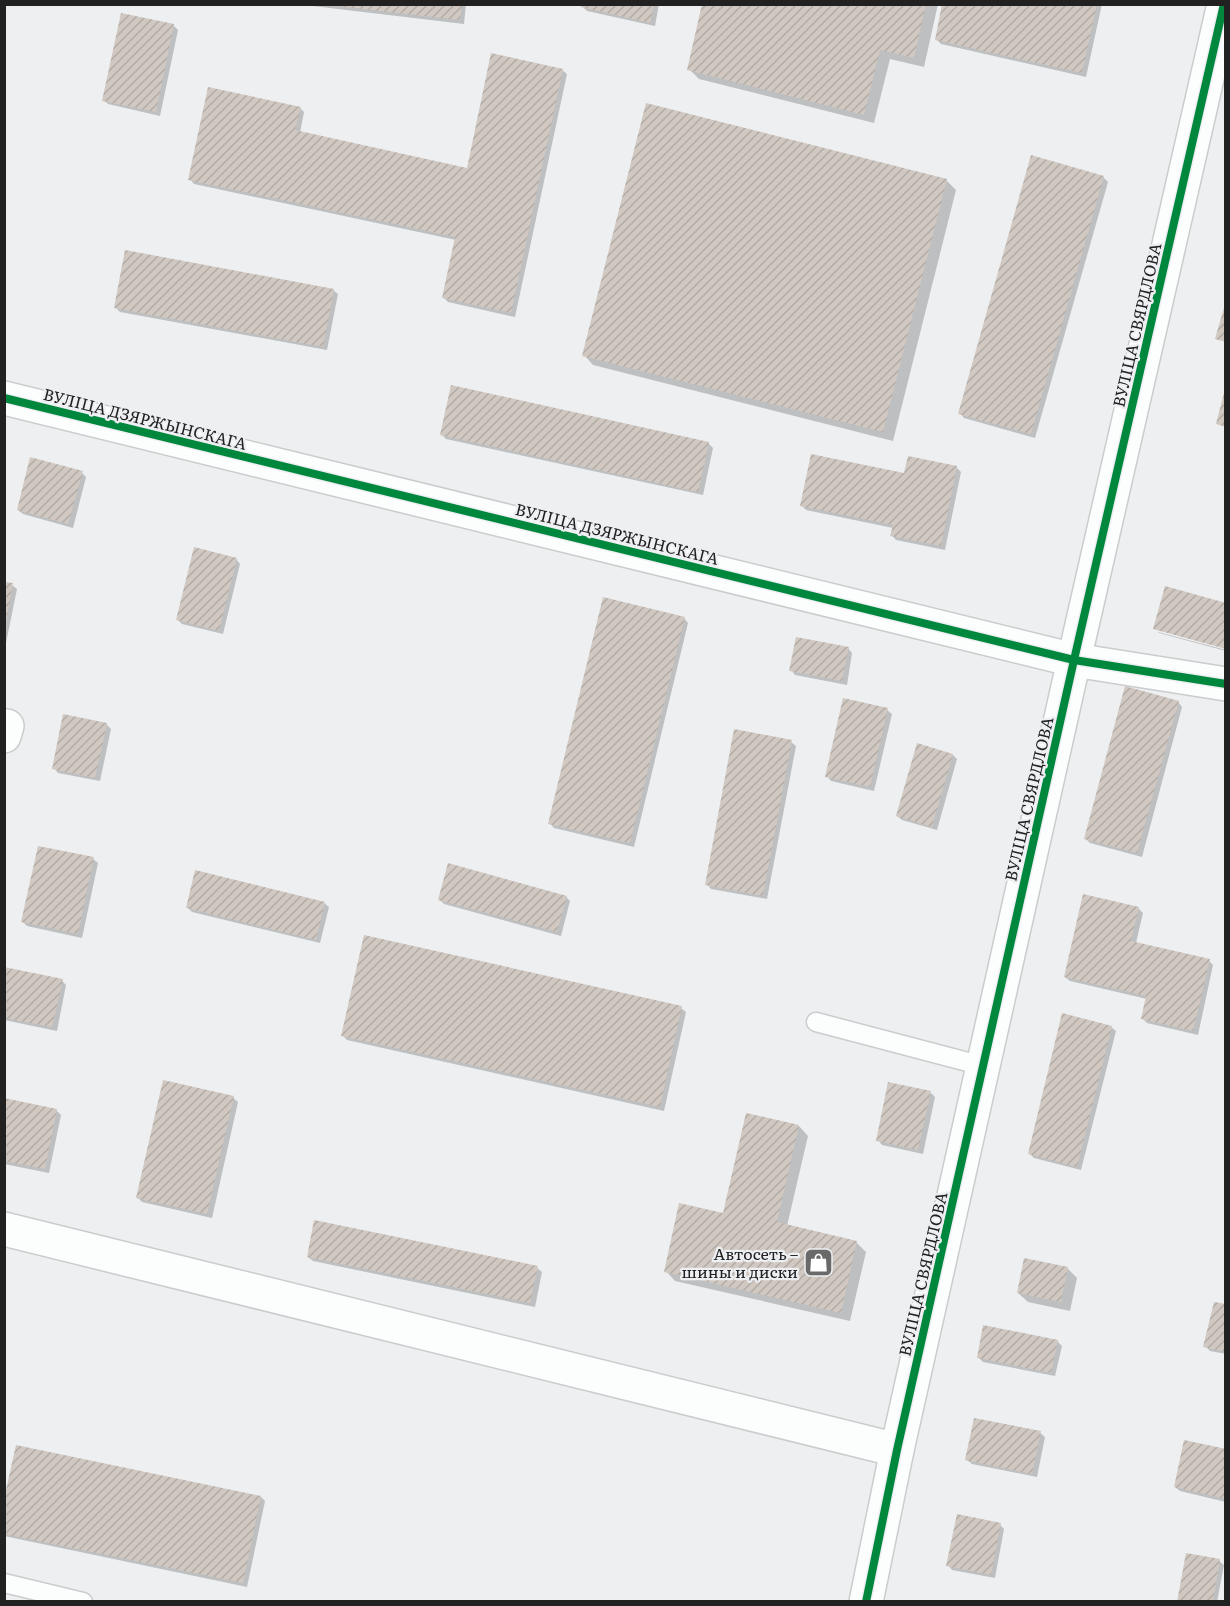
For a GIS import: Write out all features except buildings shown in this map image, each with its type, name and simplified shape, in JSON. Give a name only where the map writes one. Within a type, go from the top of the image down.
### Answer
[{"type":"street","name":"ВУЛІЦА СВЯРДЛОВА","points":[[867,1602],[897,1450],[1224,4]]},
{"type":"street","name":"ВУЛІЦА ДЗЯРЖЫНСКАГА","points":[[4,398],[1074,660],[1226,684]]},
{"type":"street","points":[[4,1229],[897,1450]]},
{"type":"lane","points":[[816,1022],[983,1066]]},
{"type":"lane","points":[[4,1583],[83,1602]]},
{"type":"cycle path","points":[[866,1602],[897,1450],[1224,4]]},
{"type":"cycle path","points":[[4,398],[1074,660],[1226,684]]},
{"type":"place","name":"Автосеть – шины и диски","points":[[819,1263]]}]
